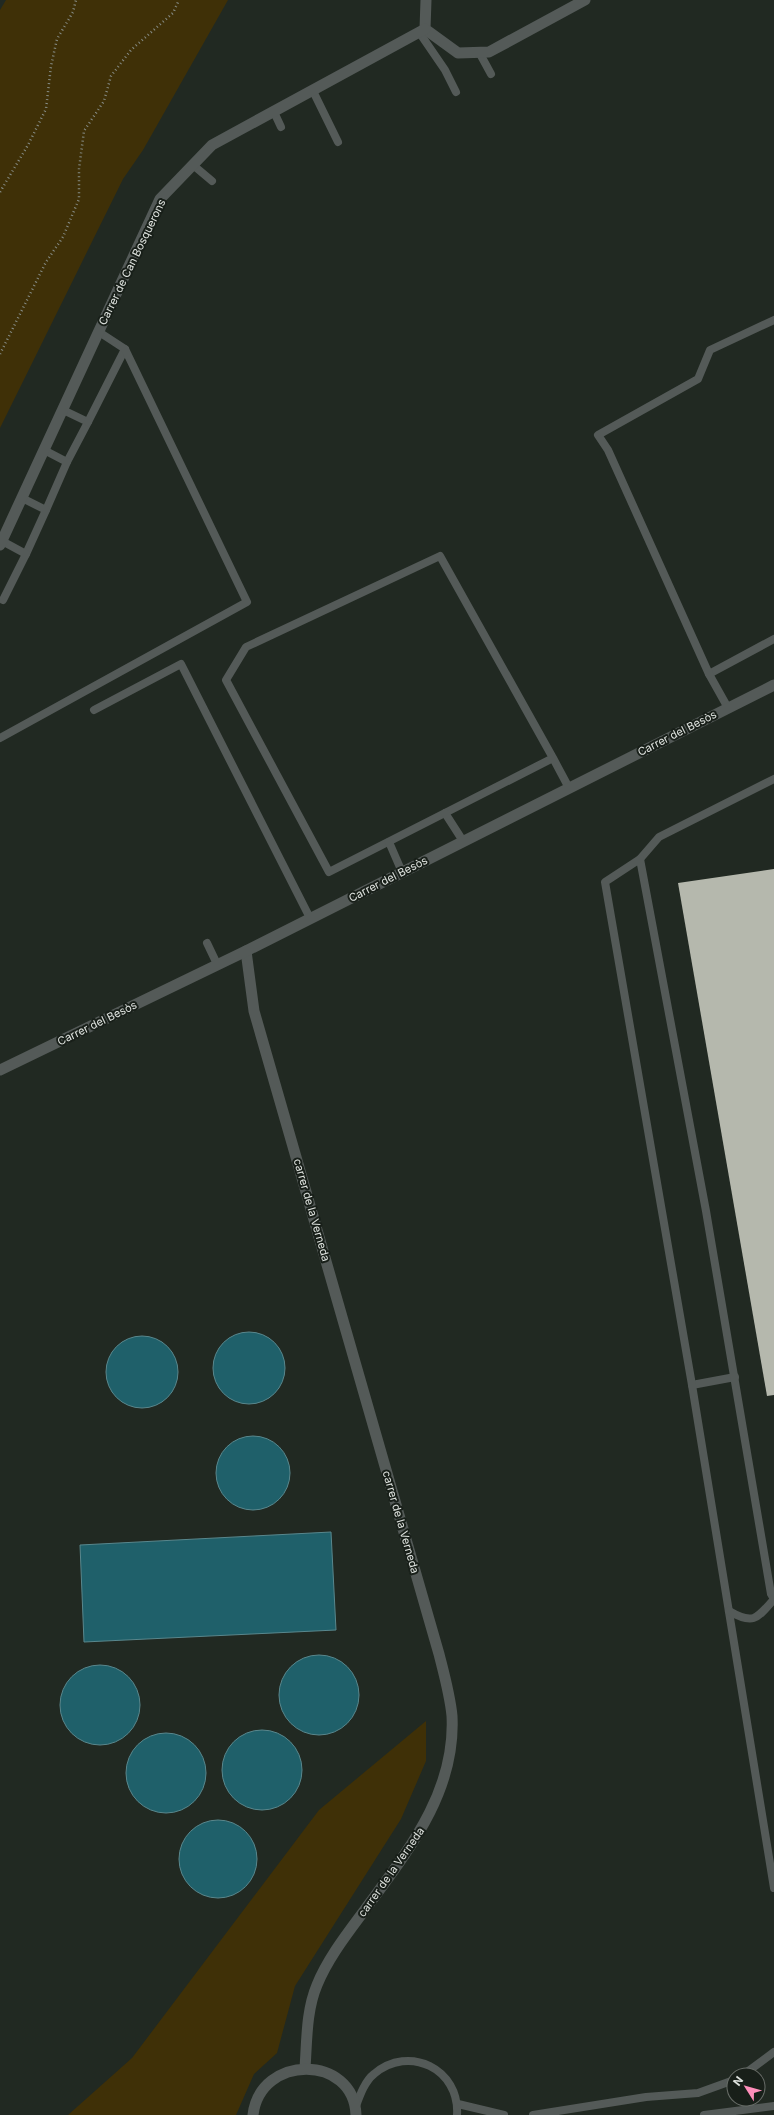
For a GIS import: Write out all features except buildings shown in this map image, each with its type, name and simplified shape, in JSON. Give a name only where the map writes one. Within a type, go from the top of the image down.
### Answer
[{"type":"street","points":[[426,0],[422,31],[458,53],[489,52],[585,0]]},
{"type":"street","name":"Carrer de Can Bosquerons","points":[[1,543],[160,199],[212,145],[422,31]]},
{"type":"street","name":"Carrer del Besòs","points":[[0,1070],[246,951],[774,685]]},
{"type":"street","name":"carrer de la Verneda","points":[[246,951],[254,1011],[439,1654],[452,1715],[449,1758],[438,1795],[428,1818],[413,1845],[348,1934],[317,1985],[310,2010],[304,2068]]},
{"type":"street","points":[[253,2115],[257,2101],[268,2084],[285,2073],[304,2068],[314,2069],[332,2076],[347,2088],[356,2110]]},
{"type":"lane","points":[[422,31],[456,92]]},
{"type":"lane","points":[[479,52],[491,74]]},
{"type":"lane","points":[[312,91],[338,142]]},
{"type":"lane","points":[[274,112],[281,127]]},
{"type":"lane","points":[[193,165],[212,181]]},
{"type":"lane","points":[[728,708],[709,674],[608,450],[598,435],[698,379],[710,350],[774,320]]},
{"type":"lane","points":[[0,738],[247,602],[125,349],[99,332]]},
{"type":"lane","points":[[1,602],[26,554],[67,462],[125,349]]},
{"type":"lane","points":[[63,410],[88,422]]},
{"type":"lane","points":[[44,450],[67,462]]},
{"type":"lane","points":[[22,498],[46,510]]},
{"type":"lane","points":[[1,543],[26,554]]},
{"type":"lane","points":[[553,758],[329,872],[226,680],[246,647],[440,556],[553,758],[569,788]]},
{"type":"lane","points":[[709,674],[774,639]]},
{"type":"lane","points":[[94,710],[181,664],[310,918]]},
{"type":"lane","points":[[774,779],[659,837],[640,859],[605,882],[692,1385],[774,1888]]},
{"type":"lane","points":[[445,813],[463,841]]},
{"type":"lane","points":[[389,842],[402,872]]},
{"type":"lane","points":[[640,859],[706,1211],[771,1594],[774,1599],[764,1611],[754,1618],[743,1619],[729,1611]]},
{"type":"lane","points":[[208,944],[217,964]]},
{"type":"lane","points":[[692,1385],[735,1377]]},
{"type":"lane","points":[[754,2067],[774,2052]]},
{"type":"lane","points":[[356,2110],[363,2088],[372,2075],[386,2065],[402,2060],[418,2061],[437,2069],[451,2084],[458,2104],[457,2115]]},
{"type":"lane","points":[[533,2115],[646,2097],[698,2093],[726,2083]]},
{"type":"lane","points":[[458,2104],[504,2115]]},
{"type":"lane","points":[[704,2115],[774,2106]]},
{"type":"path","points":[[0,192],[28,145],[46,109],[51,66],[57,39],[73,12],[76,0]]},
{"type":"path","points":[[0,354],[46,262],[63,237],[79,199],[79,169],[84,131],[104,101],[112,76],[131,50],[173,13],[179,0]]},
{"type":"shaded area","points":[[6,0],[228,0],[143,150],[123,179],[0,428],[0,10]]},
{"type":"shaded area","points":[[426,1721],[426,1761],[401,1819],[295,1986],[277,2053],[254,2074],[236,2115],[68,2115],[132,2058],[319,1810]]},
{"type":"water","points":[[249,1332],[263,1335],[275,1342],[282,1354],[285,1368],[282,1382],[275,1394],[263,1401],[249,1404],[235,1401],[223,1394],[216,1382],[213,1368],[216,1354],[223,1342],[235,1335]]},
{"type":"water","points":[[135,1336],[149,1336],[156,1338],[168,1346],[176,1358],[178,1372],[176,1386],[168,1398],[156,1406],[149,1408],[135,1408],[128,1406],[116,1398],[108,1386],[106,1379],[106,1365],[108,1358],[116,1346],[128,1338]]},
{"type":"water","points":[[253,1436],[274,1442],[284,1452],[290,1473],[284,1494],[274,1504],[253,1510],[232,1504],[222,1494],[216,1473],[222,1452],[232,1442]]},
{"type":"water","points":[[331,1532],[336,1630],[84,1642],[80,1545]]},
{"type":"water","points":[[319,1655],[334,1658],[347,1667],[356,1680],[359,1695],[356,1710],[347,1723],[334,1732],[319,1735],[304,1732],[291,1723],[282,1710],[279,1695],[282,1680],[291,1667],[304,1658]]},
{"type":"water","points":[[100,1665],[115,1668],[128,1677],[137,1690],[140,1705],[137,1720],[128,1733],[115,1742],[100,1745],[85,1742],[72,1733],[63,1720],[60,1705],[63,1690],[72,1677],[85,1668]]},
{"type":"water","points":[[262,1730],[277,1733],[290,1742],[299,1755],[302,1770],[299,1785],[290,1798],[277,1807],[262,1810],[247,1807],[234,1798],[225,1785],[222,1770],[225,1755],[234,1742],[247,1733]]},
{"type":"water","points":[[166,1733],[181,1736],[194,1745],[203,1758],[206,1773],[203,1788],[194,1801],[181,1810],[166,1813],[151,1810],[138,1801],[129,1788],[126,1773],[129,1758],[138,1745],[151,1736]]},
{"type":"water","points":[[210,1820],[226,1820],[240,1826],[251,1837],[257,1851],[257,1867],[251,1881],[240,1892],[226,1898],[210,1898],[196,1892],[185,1881],[179,1867],[179,1851],[185,1837],[196,1826]]}]
